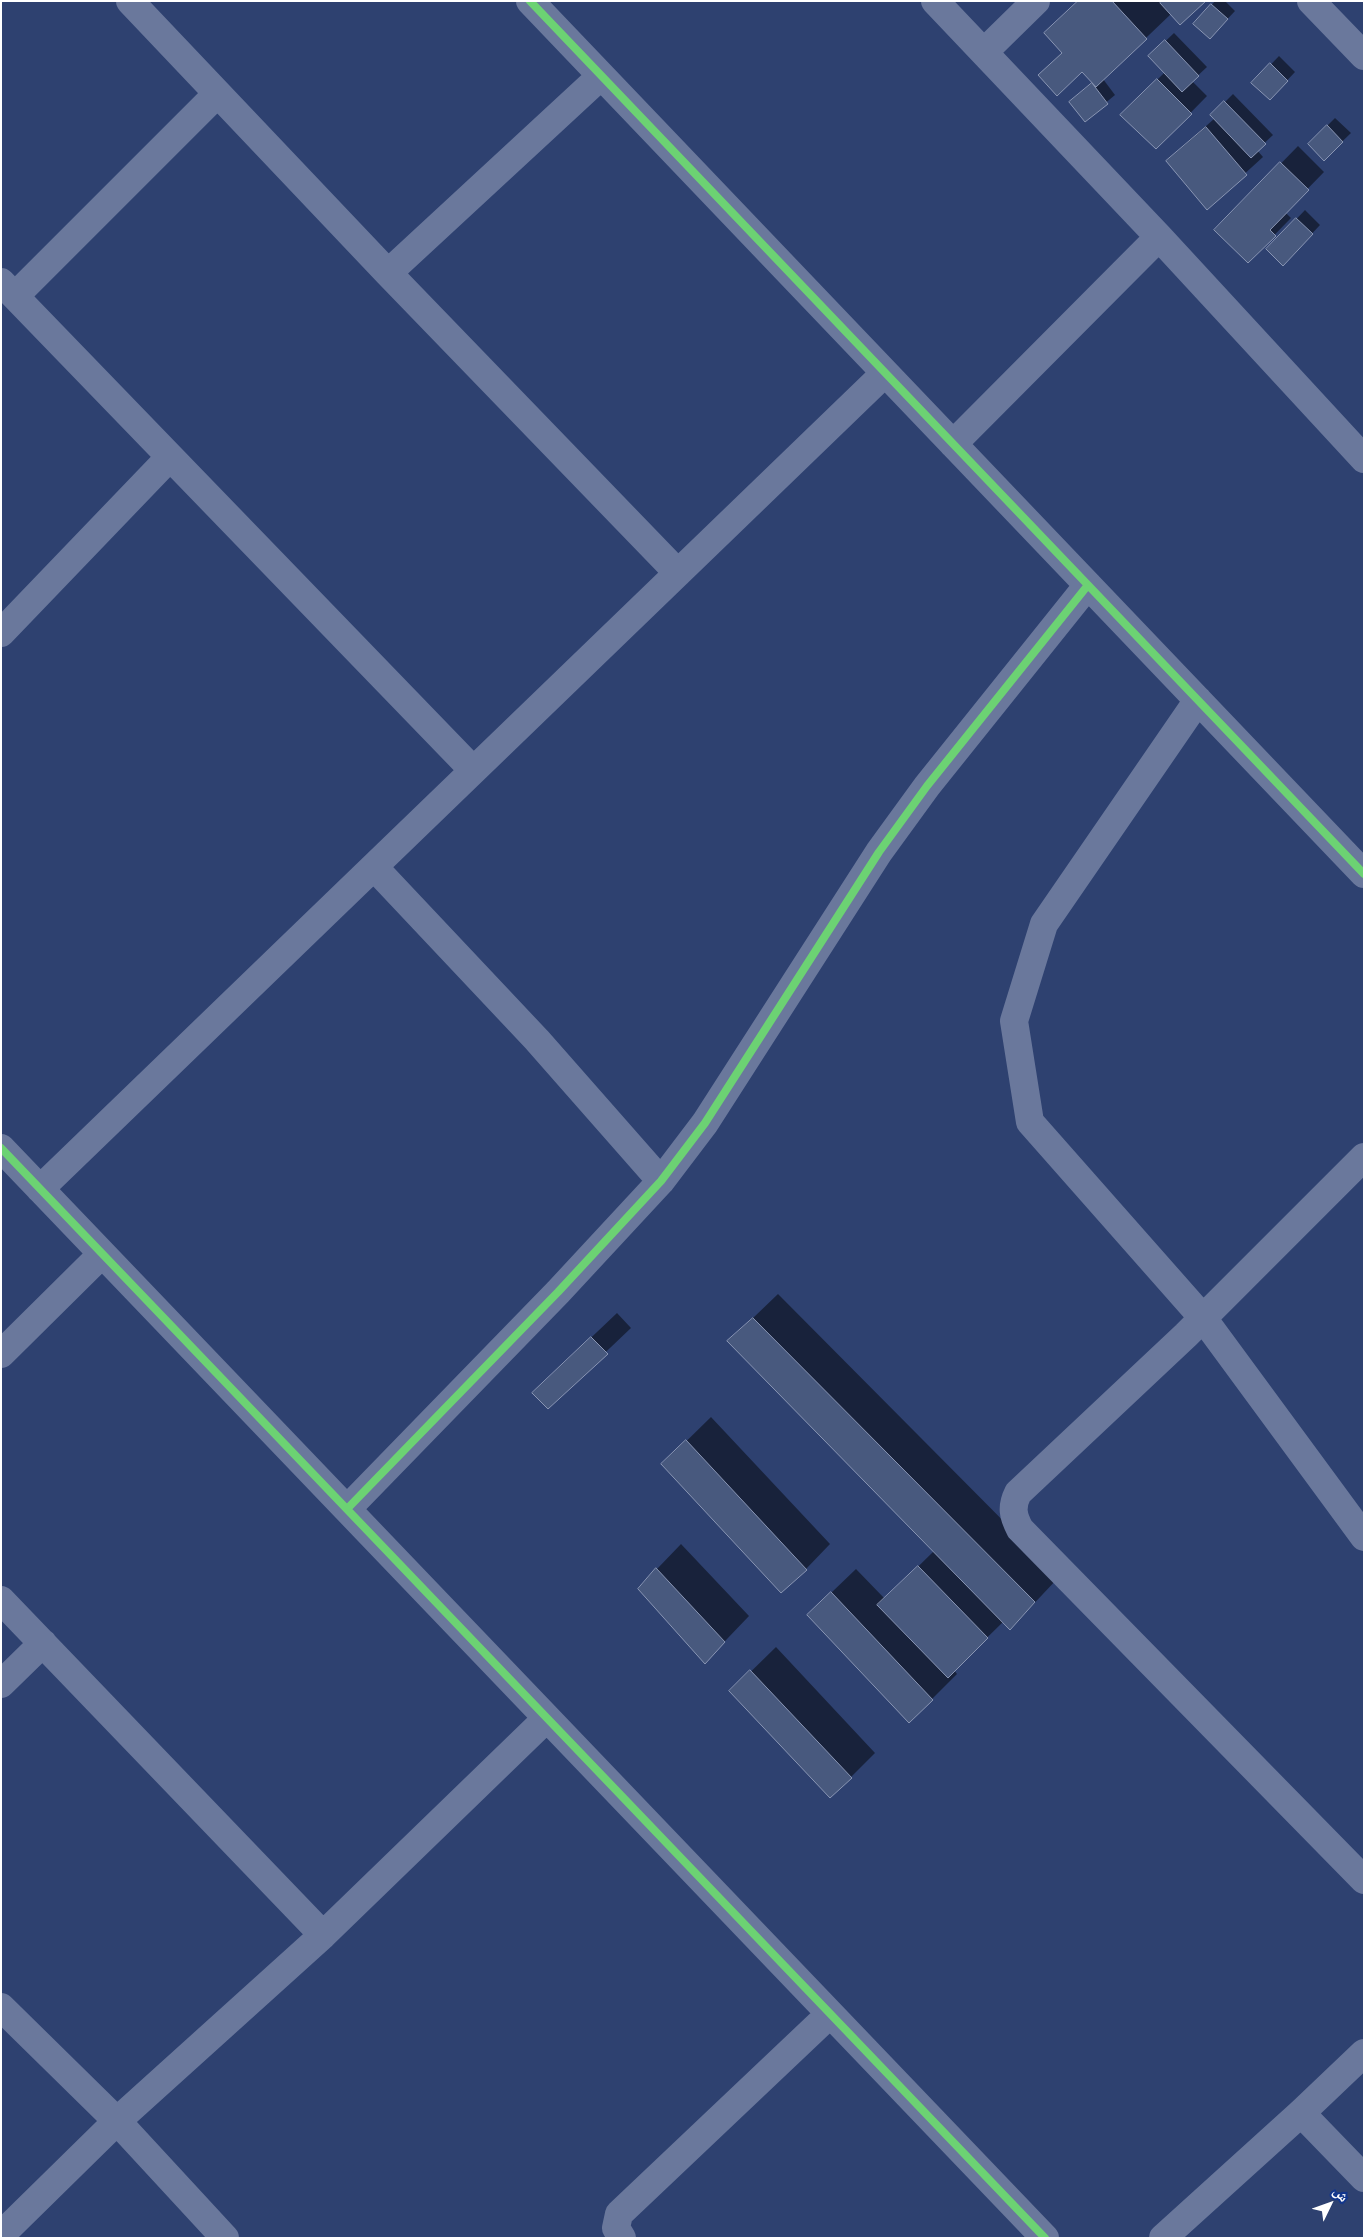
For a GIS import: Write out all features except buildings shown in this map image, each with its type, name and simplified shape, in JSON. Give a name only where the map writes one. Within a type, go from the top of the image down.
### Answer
[{"type":"street","points":[[130,1],[388,273],[678,572]]},
{"type":"street","points":[[530,1],[1364,874]]},
{"type":"street","points":[[935,1],[1159,237],[1364,459]]},
{"type":"street","points":[[984,52],[1036,1]]},
{"type":"street","points":[[1311,1],[1359,43]]},
{"type":"street","points":[[388,273],[601,76]]},
{"type":"street","points":[[218,94],[8,289],[473,770]]},
{"type":"street","points":[[953,444],[1159,237]]},
{"type":"street","points":[[40,1189],[885,373]]},
{"type":"street","points":[[1,633],[170,457]]},
{"type":"street","points":[[347,1509],[558,1292],[661,1181],[705,1123],[879,852],[927,786],[1088,585]]},
{"type":"street","points":[[1198,700],[1044,924],[1014,1021],[1030,1122],[1203,1318],[1364,1537]]},
{"type":"street","points":[[374,867],[537,1040],[661,1181]]},
{"type":"street","points":[[1,1148],[1045,2238]]},
{"type":"street","points":[[1364,1156],[1203,1318],[1018,1493],[1014,1501],[1014,1519],[1020,1529],[1364,1880]]},
{"type":"street","points":[[1,1354],[102,1254]]},
{"type":"street","points":[[1,1600],[323,1934]]},
{"type":"street","points":[[1,1684],[43,1643]]},
{"type":"street","points":[[1,2235],[117,2121],[323,1934],[547,1718]]},
{"type":"street","points":[[1,2007],[117,2121],[225,2238]]},
{"type":"street","points":[[622,2238],[616,2228],[619,2214],[830,2014]]},
{"type":"street","points":[[1163,2238],[1364,2053]]},
{"type":"street","points":[[1301,2113],[1364,2178]]},
{"type":"cycle path","points":[[530,1],[1364,874]]},
{"type":"cycle path","points":[[347,1509],[558,1292],[661,1181],[705,1123],[879,852],[927,786],[1088,585]]},
{"type":"cycle path","points":[[1,1148],[1045,2238]]}]
